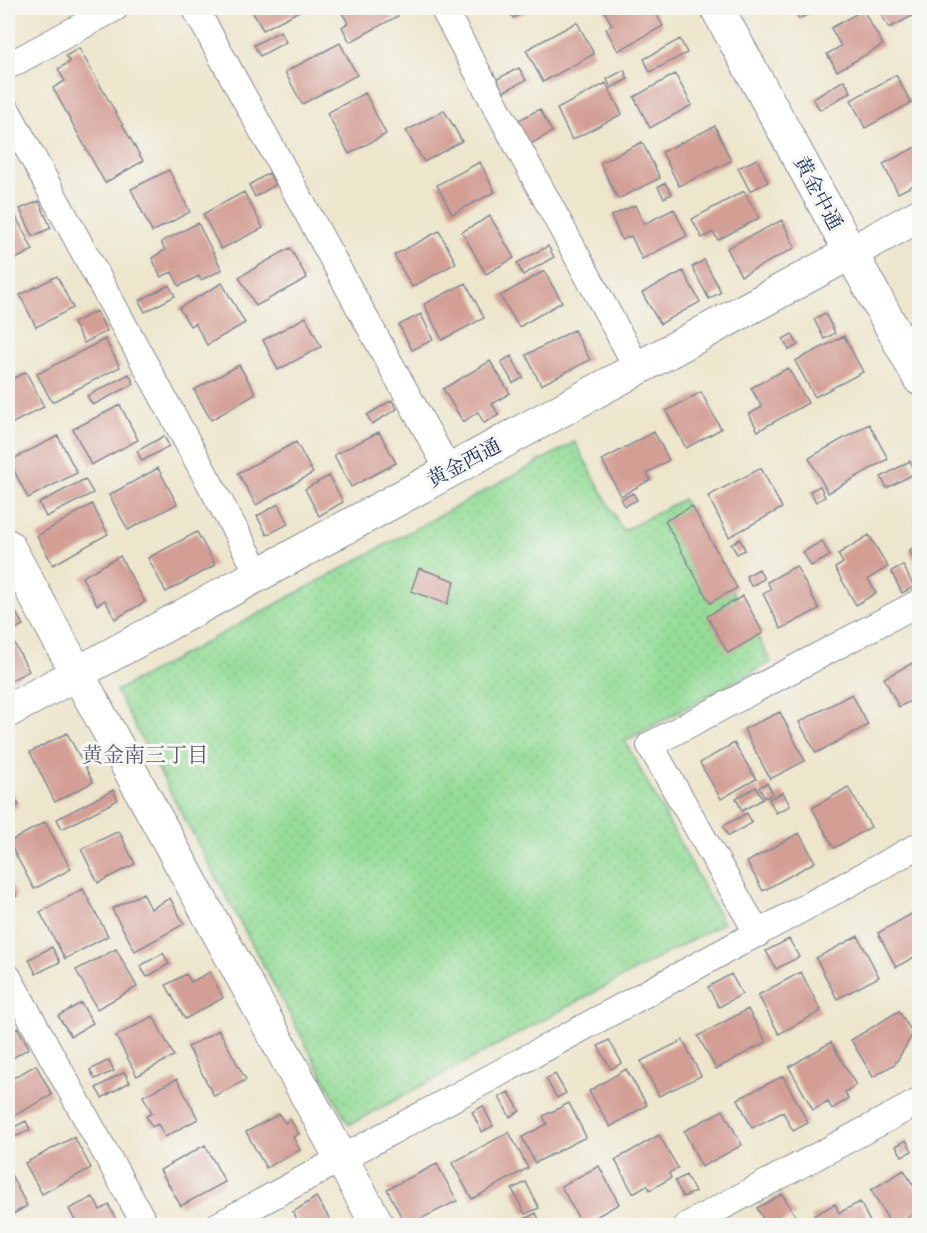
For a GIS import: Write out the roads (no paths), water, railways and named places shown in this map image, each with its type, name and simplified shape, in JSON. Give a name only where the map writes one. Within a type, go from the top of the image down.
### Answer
[{"type":"street","points":[[8,66],[115,8]]},
{"type":"street","points":[[195,8],[449,471]]},
{"type":"street","points":[[443,8],[638,369]]},
{"type":"street","name":"黄金中通","points":[[717,8],[920,379]]},
{"type":"street","points":[[8,112],[259,574]]},
{"type":"street","name":"黄金西通","points":[[8,711],[920,215]]},
{"type":"street","points":[[8,546],[378,1226]]},
{"type":"street","points":[[758,934],[650,745],[920,602]]},
{"type":"street","points":[[216,1226],[758,934],[917,851]]},
{"type":"street","points":[[8,978],[146,1226]]},
{"type":"street","points":[[686,1226],[920,1101]]},
{"type":"district","name":"黄金南三丁目","points":[[145,755]]}]
